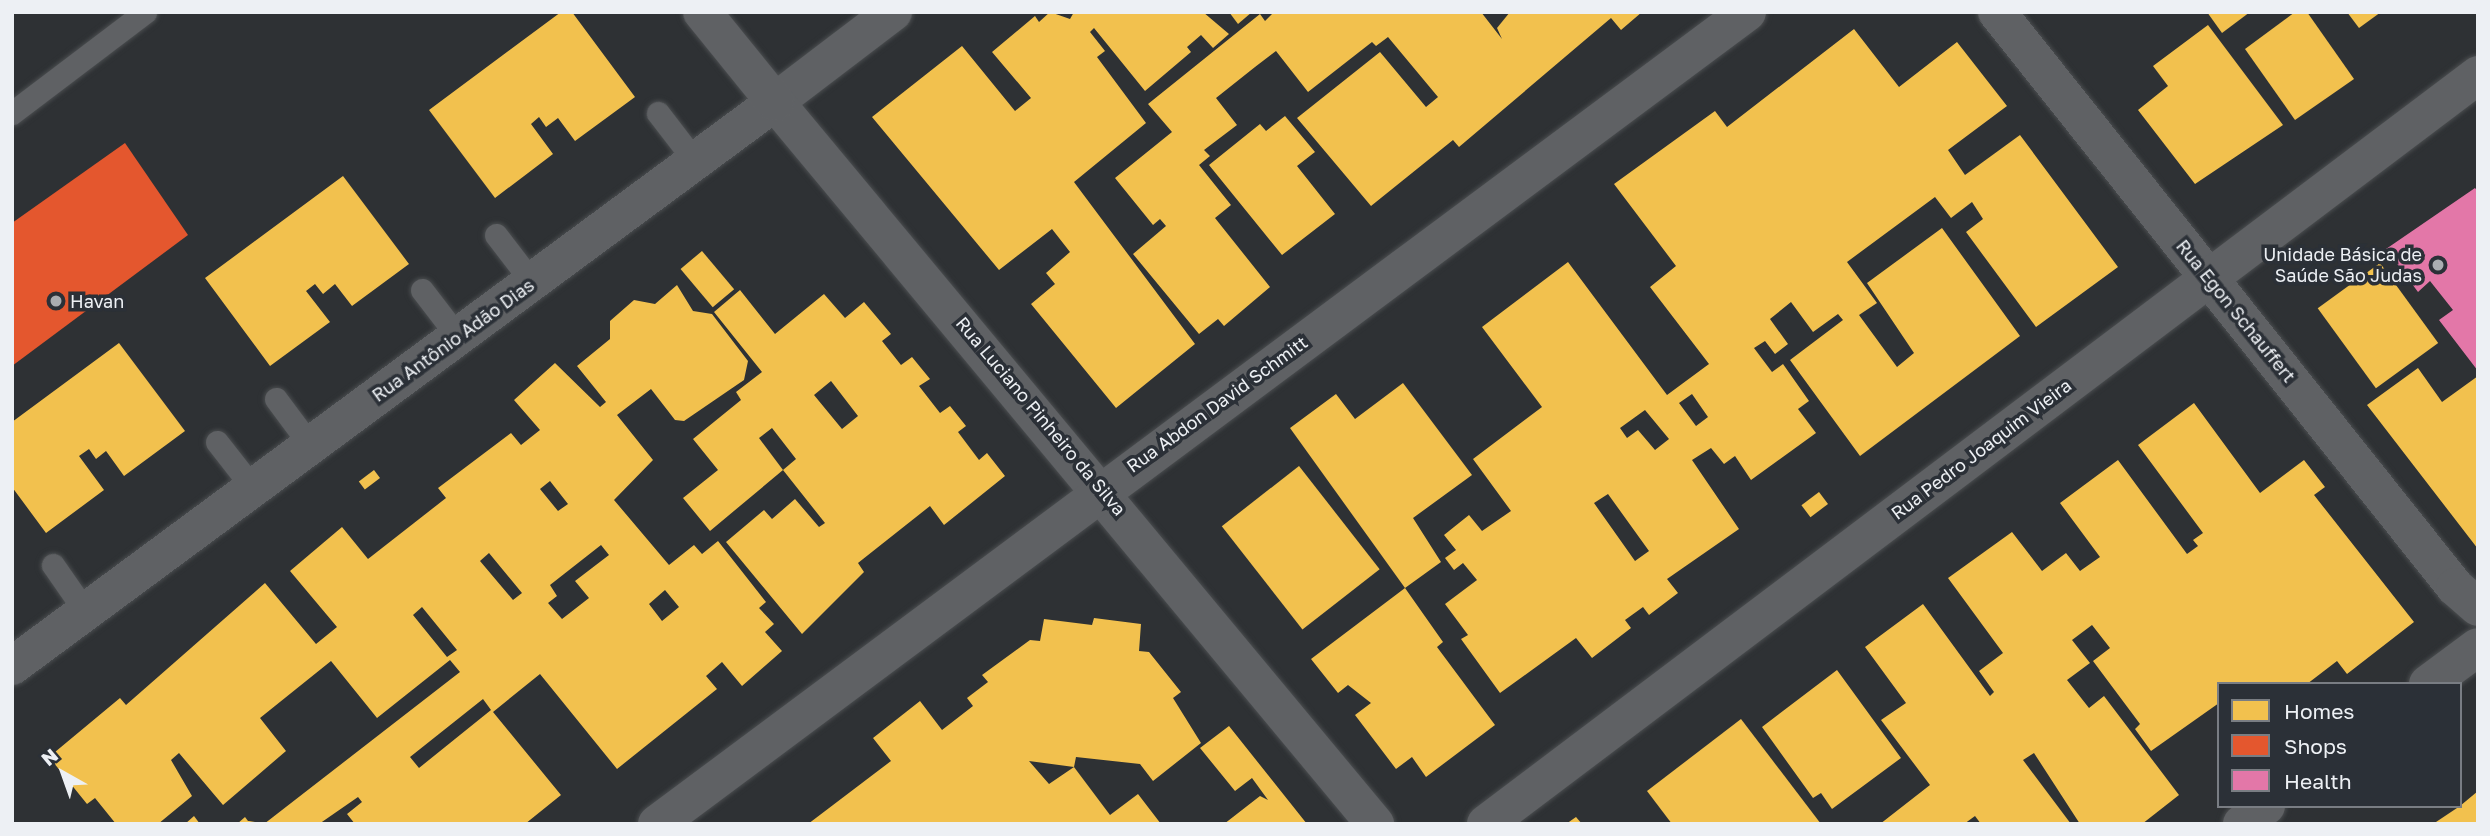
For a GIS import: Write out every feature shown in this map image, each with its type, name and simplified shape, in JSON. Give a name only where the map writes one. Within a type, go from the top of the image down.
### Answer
[{"type":"street","name":"Rua Luciano Pinheiro da Silva","points":[[702,12],[1102,489],[1375,824]]},
{"type":"street","name":"Rua Antônio Adão Dias","points":[[12,666],[893,12]]},
{"type":"street","name":"Rua Abdon David Schmitt","points":[[656,824],[1102,489],[1747,12]]},
{"type":"street","name":"Rua Egon Schauffert","points":[[1997,12],[2478,607]]},
{"type":"street","name":"Rua Pedro Joaquim Vieira","points":[[1486,824],[2208,275],[2478,75]]},
{"type":"street","points":[[2431,682],[2478,647]]},
{"type":"street","points":[[2242,824],[2263,808]]},
{"type":"lane","points":[[12,113],[145,12]]},
{"type":"lane","points":[[658,113],[695,161]]},
{"type":"lane","points":[[496,235],[532,282]]},
{"type":"lane","points":[[422,290],[458,337]]},
{"type":"lane","points":[[276,399],[311,446]]},
{"type":"lane","points":[[217,442],[253,488]]},
{"type":"lane","points":[[53,565],[85,611]]},
{"type":"building: Homes","points":[[561,12],[572,12],[635,97],[575,141],[558,118],[546,127],[539,117],[531,124],[553,154],[495,198],[429,110]]},
{"type":"building: Homes","points":[[1050,12],[1070,19],[1074,12],[1203,12],[1229,34],[1213,48],[1201,35],[1187,47],[1191,52],[1145,91],[1094,28],[1090,32],[1105,51],[1097,57],[1146,123],[1074,182],[1195,344],[1116,408],[1031,304],[1055,284],[1046,273],[1070,252],[1052,229],[999,270],[872,117],[962,46],[1015,111],[1031,98],[992,52],[1035,16],[1039,22]]},
{"type":"building: Homes","points":[[1229,12],[1252,12],[1238,24]]},
{"type":"building: Homes","points":[[1274,12],[1481,12],[1502,39],[1497,28],[1510,12],[1642,12],[1621,30],[1611,18],[1459,147],[1453,140],[1371,206],[1297,118],[1380,52],[1426,107],[1438,97],[1388,37],[1376,46],[1372,42],[1308,92],[1276,51],[1216,98],[1237,125],[1204,150],[1210,156],[1199,165],[1231,205],[1215,218],[1270,287],[1224,326],[1218,319],[1199,334],[1133,254],[1166,226],[1160,219],[1153,225],[1115,178],[1172,132],[1148,104],[1260,14],[1265,21]]},
{"type":"building: Homes","points":[[2207,12],[2250,12],[2222,33]]},
{"type":"building: Homes","points":[[2295,12],[2307,12],[2354,79],[2295,120],[2245,49]]},
{"type":"building: Homes","points":[[2347,12],[2381,12],[2359,28]]},
{"type":"building: Homes","points":[[2208,25],[2283,125],[2195,184],[2138,110],[2168,86],[2153,66]]},
{"type":"building: Homes","points":[[1854,29],[1899,87],[1957,42],[2007,106],[1948,150],[1965,175],[2020,135],[2118,267],[2036,327],[1966,232],[1983,219],[1972,202],[1951,218],[1935,197],[1847,262],[1877,303],[1859,315],[1897,367],[1914,353],[1867,283],[1942,228],[2020,336],[1860,456],[1790,360],[1843,320],[1838,314],[1813,332],[1791,302],[1770,319],[1788,344],[1775,354],[1765,341],[1754,348],[1772,372],[1783,364],[1809,401],[1798,409],[1816,433],[1751,480],[1735,456],[1724,464],[1711,448],[1692,460],[1739,529],[1667,579],[1678,593],[1649,615],[1643,607],[1625,620],[1631,628],[1592,658],[1576,638],[1500,693],[1461,639],[1468,635],[1445,604],[1477,580],[1463,563],[1454,570],[1445,558],[1456,550],[1444,535],[1469,515],[1482,531],[1511,511],[1473,459],[1542,407],[1482,327],[1568,262],[1667,395],[1709,364],[1650,287],[1676,266],[1614,184],[1715,111],[1727,127]],"holes":[[[1692,394],[1708,417],[1696,426],[1679,403]],[[1645,410],[1669,439],[1655,450],[1638,430],[1627,438],[1620,428]],[[1608,494],[1649,551],[1635,561],[1594,503]]]},
{"type":"building: Homes","points":[[1285,116],[1315,152],[1297,166],[1335,214],[1282,255],[1209,165],[1260,124],[1266,131]]},
{"type":"building: Homes","points":[[343,176],[409,264],[352,306],[335,284],[323,294],[315,284],[306,291],[330,322],[270,366],[205,278]]},
{"type":"building: Homes","points":[[702,251],[734,289],[713,307],[681,269]]},
{"type":"building: Homes","points":[[2380,263],[2438,343],[2376,388],[2318,308]]},
{"type":"building: Homes","points":[[677,285],[693,311],[712,314],[748,361],[744,380],[684,421],[675,420],[651,389],[617,415],[653,460],[614,500],[669,565],[694,545],[702,554],[718,541],[766,602],[759,608],[774,624],[765,632],[782,651],[742,686],[722,662],[706,676],[717,689],[617,769],[540,674],[493,712],[561,795],[525,824],[355,824],[347,814],[362,802],[358,797],[319,824],[264,824],[460,672],[450,660],[377,718],[331,661],[260,718],[286,751],[223,805],[179,753],[171,760],[192,796],[158,824],[116,824],[95,798],[87,804],[49,757],[120,698],[126,705],[265,583],[316,644],[337,627],[290,571],[342,527],[368,559],[446,498],[438,488],[511,433],[521,445],[540,430],[514,400],[555,363],[600,407],[606,402],[577,366],[610,339],[610,321],[634,300],[655,304]],"holes":[[[550,481],[568,504],[558,511],[540,489]],[[601,545],[609,555],[575,581],[589,598],[562,619],[548,603],[557,596],[550,585]],[[489,553],[522,593],[513,600],[480,561]],[[665,590],[679,607],[662,621],[649,604]],[[422,607],[457,650],[447,657],[413,615]],[[483,699],[491,710],[419,768],[410,757]]]},
{"type":"building: Homes","points":[[740,290],[775,334],[824,294],[845,318],[864,302],[891,334],[882,341],[901,365],[912,357],[930,379],[919,386],[940,413],[950,406],[966,426],[958,432],[979,460],[987,453],[1005,476],[944,525],[930,506],[858,563],[864,572],[802,634],[726,542],[764,510],[772,519],[795,499],[819,527],[825,523],[783,470],[710,531],[683,498],[718,470],[693,439],[741,400],[736,392],[762,372],[714,312]],"holes":[[[831,381],[858,416],[842,429],[814,395]],[[772,428],[796,459],[783,470],[759,438]]]},
{"type":"building: Homes","points":[[119,343],[185,431],[124,476],[106,451],[96,459],[89,449],[79,456],[104,490],[46,533],[12,487],[12,422]]},
{"type":"building: Homes","points":[[2418,368],[2442,402],[2478,376],[2478,549],[2367,405]]},
{"type":"building: Homes","points":[[1403,383],[1472,475],[1413,518],[1441,562],[1405,588],[1290,428],[1336,394],[1355,419]]},
{"type":"building: Homes","points":[[2194,403],[2260,493],[2304,460],[2325,487],[2314,495],[2414,622],[2347,674],[2337,661],[2310,682],[2217,682],[2217,704],[2151,751],[2135,729],[2140,724],[2093,661],[2110,648],[2092,625],[2072,640],[2090,663],[2067,680],[2089,708],[2104,696],[2179,795],[2142,824],[2080,824],[2034,753],[2023,760],[2071,824],[1981,824],[1975,816],[1964,824],[1880,824],[1930,785],[1881,720],[1906,703],[1865,647],[1923,604],[1990,696],[1994,692],[1979,671],[2003,653],[1948,578],[2012,532],[2042,571],[2066,553],[2080,571],[2100,557],[2060,503],[2118,460],[2187,554],[2198,546],[2193,540],[2203,533],[2138,445]]},
{"type":"building: Homes","points":[[1299,466],[1380,569],[1302,630],[1222,526]]},
{"type":"building: Homes","points":[[374,470],[380,478],[365,489],[359,481]]},
{"type":"building: Homes","points":[[1819,492],[1828,504],[1810,517],[1801,505]]},
{"type":"building: Homes","points":[[1405,588],[1443,642],[1437,647],[1495,725],[1426,777],[1412,757],[1396,769],[1355,715],[1371,703],[1348,685],[1338,693],[1311,659]]},
{"type":"building: Homes","points":[[1094,618],[1141,624],[1139,651],[1149,652],[1181,692],[1173,698],[1201,743],[1153,781],[1140,764],[1076,757],[1074,767],[1110,815],[1138,794],[1161,824],[808,824],[891,761],[873,738],[920,701],[942,730],[973,706],[967,698],[988,682],[982,675],[1030,640],[1040,641],[1044,619],[1092,625]],"holes":[[[1029,761],[1074,767],[1049,784]]]},
{"type":"building: Homes","points":[[1837,670],[1901,758],[1832,809],[1821,793],[1813,798],[1762,727]]},
{"type":"building: Homes","points":[[1741,719],[1821,824],[1672,824],[1647,791]]},
{"type":"building: Homes","points":[[1229,726],[1307,824],[1224,824],[1260,796],[1268,800],[1252,778],[1235,791],[1200,748]]},
{"type":"building: Homes","points":[[2478,791],[2478,824],[2433,824],[2457,808],[2462,808],[2462,804]]},
{"type":"building: Homes","points":[[194,816],[200,824],[185,824]]},
{"type":"building: Homes","points":[[245,817],[248,821],[255,821],[237,824]]},
{"type":"building: Homes","points":[[1576,817],[1582,824],[1566,824]]},
{"type":"building: Shops","name":"Havan","points":[[125,143],[188,235],[12,366],[12,223]]},
{"type":"building: Health","name":"Unidade Básica de Saúde São Judas","points":[[2475,188],[2478,192],[2478,371],[2439,320],[2453,310],[2430,281],[2418,292],[2386,249]]},
{"type":"place","name":"Unidade Básica de Saúde São Judas","points":[[2438,265]]},
{"type":"place","name":"Havan","points":[[56,301]]}]
